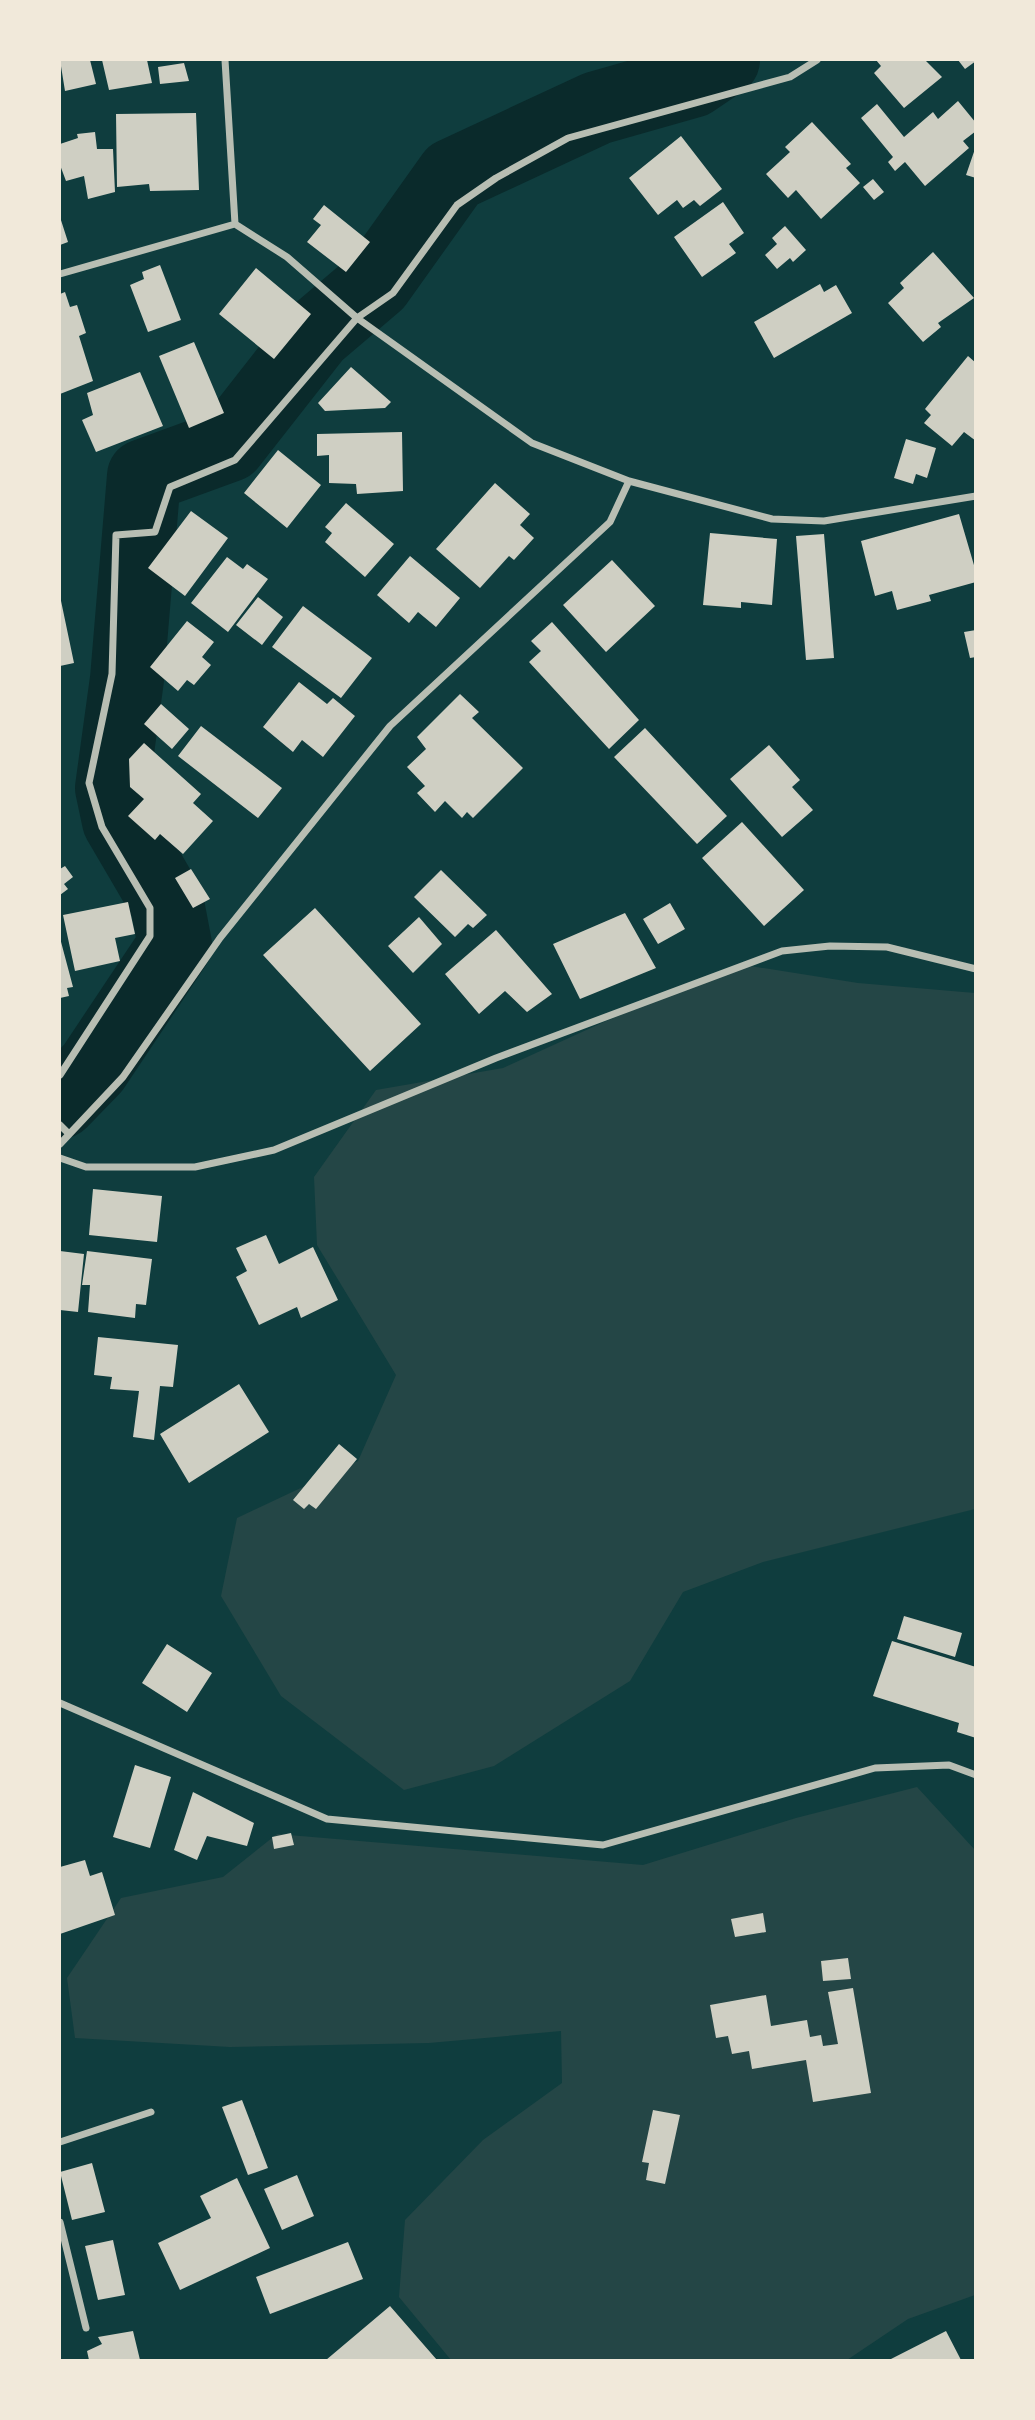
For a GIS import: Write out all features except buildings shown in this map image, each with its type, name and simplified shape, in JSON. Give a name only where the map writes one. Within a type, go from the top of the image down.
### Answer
[{"type":"street","points":[[225,60],[235,224]]},
{"type":"street","points":[[60,1075],[150,936],[150,908],[103,827],[89,783],[112,674],[116,535],[155,532],[170,487],[235,460],[357,318],[393,293],[457,205],[520,164],[568,138],[790,77],[817,60]]},
{"type":"street","points":[[60,274],[235,224],[287,257],[357,318],[532,443],[629,481],[772,519],[824,521],[975,496]]},
{"type":"street","points":[[60,1144],[123,1077],[220,938],[390,726],[610,522],[629,481]]},
{"type":"street","points":[[60,1158],[86,1167],[195,1167],[274,1150],[496,1058],[782,951],[830,946],[887,947],[975,969]]},
{"type":"street","points":[[60,1125],[69,1134]]},
{"type":"street","points":[[60,1703],[327,1819],[603,1845],[876,1768],[949,1765],[975,1776]]},
{"type":"street","points":[[60,2141],[151,2112]]},
{"type":"street","points":[[60,2222],[86,2328]]},
{"type":"shaded area","points":[[744,965],[858,983],[975,993],[975,1509],[763,1562],[683,1592],[630,1681],[494,1766],[404,1790],[281,1696],[221,1596],[237,1518],[358,1461],[396,1375],[317,1245],[314,1177],[376,1090],[503,1068],[606,1021]]},
{"type":"shaded area","points":[[917,1787],[975,1850],[975,2295],[908,2319],[847,2360],[451,2360],[399,2297],[405,2220],[483,2140],[562,2083],[561,2031],[429,2043],[230,2047],[75,2038],[67,1978],[121,1898],[223,1877],[277,1834],[643,1865],[796,1818]]},
{"type":"waterway","points":[[60,1102],[93,1068],[175,945],[167,903],[119,821],[112,788],[127,679],[144,476],[229,445],[316,334],[376,283],[453,175],[597,108],[692,81],[723,60]]}]
